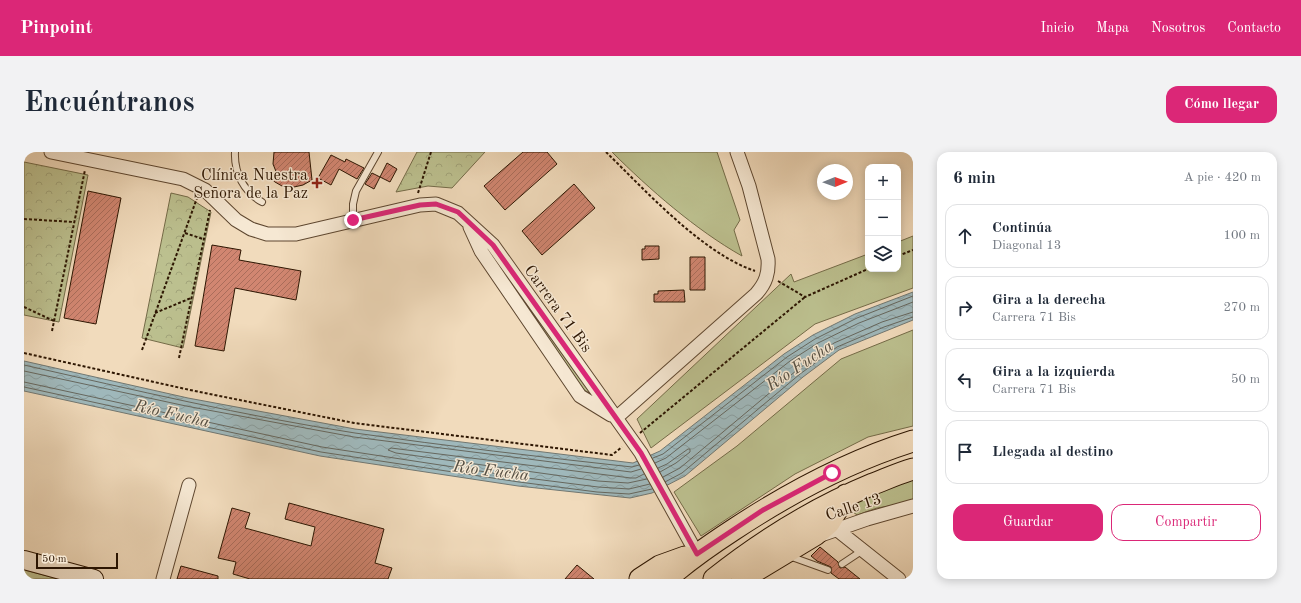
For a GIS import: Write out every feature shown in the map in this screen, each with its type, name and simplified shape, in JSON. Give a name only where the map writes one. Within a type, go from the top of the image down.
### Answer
[{"type":"main road","points":[[667,579],[697,554],[763,510],[791,494],[864,458],[913,441]]},
{"type":"main road","points":[[714,579],[743,556],[804,517],[847,495],[913,469]]},
{"type":"main road","points":[[742,579],[781,554],[833,526],[847,495]]},
{"type":"main road","points":[[640,579],[671,561],[697,554]]},
{"type":"main road","points":[[731,579],[743,556]]},
{"type":"main road","points":[[24,560],[94,579]]},
{"type":"street","name":"Carrera 71 Bis","points":[[50,152],[183,179],[205,190],[236,220],[251,229],[267,234],[296,234],[420,205],[436,204],[458,212],[468,221],[481,251],[580,396],[616,418],[641,453],[697,554]]},
{"type":"street","points":[[729,152],[741,187],[755,215]]},
{"type":"street","points":[[616,418],[756,294],[765,282],[768,275],[768,259],[755,215],[749,186],[737,152]]},
{"type":"street","points":[[163,579],[189,485]]},
{"type":"street","name":"Calle 13","points":[[833,526],[913,506]]},
{"type":"street","points":[[833,526],[899,579]]},
{"type":"lane","points":[[236,152],[236,169],[241,182],[248,192],[262,202]]},
{"type":"lane","points":[[353,220],[353,204],[356,191],[378,152]]},
{"type":"lane","points":[[842,564],[863,550]]},
{"type":"lane","points":[[781,554],[828,570]]},
{"type":"path","points":[[418,193],[431,152]]},
{"type":"path","points":[[606,152],[680,222],[713,249],[745,268],[768,275],[804,297]]},
{"type":"path","points":[[52,331],[85,170]]},
{"type":"path","points":[[142,350],[198,197]]},
{"type":"path","points":[[179,358],[210,207]]},
{"type":"path","points":[[24,223],[24,219],[74,222]]},
{"type":"path","points":[[184,233],[204,239]]},
{"type":"path","points":[[901,255],[913,250]]},
{"type":"path","points":[[24,353],[190,390],[354,423],[612,455],[804,297],[865,270]]},
{"type":"path","points":[[155,313],[191,298]]},
{"type":"path","points":[[24,307],[54,321]]},
{"type":"green space","points":[[417,152],[485,152],[452,188],[428,186],[396,192]]},
{"type":"green space","points":[[612,152],[717,152],[740,220],[734,230],[742,256],[707,234],[690,221],[641,180]]},
{"type":"green space","points":[[24,162],[88,175],[59,322],[24,315]]},
{"type":"green space","points":[[171,193],[188,197],[211,212],[183,348],[142,338]]},
{"type":"green space","points":[[913,236],[913,288],[815,324],[651,448],[637,419],[791,274],[794,282],[865,255],[865,272],[901,272],[901,241]]},
{"type":"green space","points":[[495,257],[593,395],[584,390],[492,259]]},
{"type":"green space","points":[[913,330],[913,426],[868,437],[795,474],[701,536],[674,492],[737,446],[841,359]]},
{"type":"green space","points":[[913,480],[913,502],[877,508],[857,515],[853,512],[855,506],[868,495]]},
{"type":"green space","points":[[24,570],[59,579],[24,579]]},
{"type":"water","name":"Río Fucha","points":[[913,292],[913,320],[839,350],[803,377],[685,476],[652,493],[630,498],[518,486],[320,456],[24,391],[24,361],[188,398],[355,429],[633,463],[660,451],[784,354],[813,335],[855,314]]},
{"type":"building","points":[[274,152],[309,152],[312,180],[303,185],[294,187],[282,186],[275,182],[270,178],[277,174],[273,164]]},
{"type":"building","points":[[523,152],[547,152],[557,164],[505,210],[484,186]]},
{"type":"building","points":[[331,155],[345,162],[346,159],[364,168],[357,179],[339,169],[331,185],[318,178]]},
{"type":"building","points":[[387,163],[397,169],[390,182],[380,177]]},
{"type":"building","points":[[372,173],[380,177],[374,189],[365,184]]},
{"type":"building","points":[[574,184],[595,208],[542,255],[522,231]]},
{"type":"building","points":[[88,191],[121,198],[96,324],[64,318]]},
{"type":"building","points":[[212,245],[241,250],[239,260],[301,271],[296,300],[235,288],[224,351],[195,346]]},
{"type":"building","points":[[645,246],[659,246],[659,259],[642,260],[642,249],[645,249]]},
{"type":"building","points":[[690,257],[705,257],[705,290],[690,290]]},
{"type":"building","points":[[684,290],[685,302],[654,302],[654,294],[658,294],[658,291]]},
{"type":"building","points":[[289,503],[384,529],[375,563],[392,568],[388,579],[250,579],[233,574],[236,562],[218,558],[232,508],[250,513],[245,528],[311,546],[315,527],[285,519]]},
{"type":"building","points":[[820,547],[838,562],[840,568],[845,567],[860,579],[839,579],[831,573],[831,567],[817,561],[811,556]]},
{"type":"building","points":[[577,565],[594,579],[565,579]]},
{"type":"building","points":[[181,566],[218,576],[218,579],[177,579]]},
{"type":"place","name":"Clínica Nuestra Señora de la Paz","points":[[317,183]]},
{"type":"route","points":[[353,220],[420,205],[436,204],[458,212],[493,245],[641,453],[697,554],[763,510],[832,473]]}]
